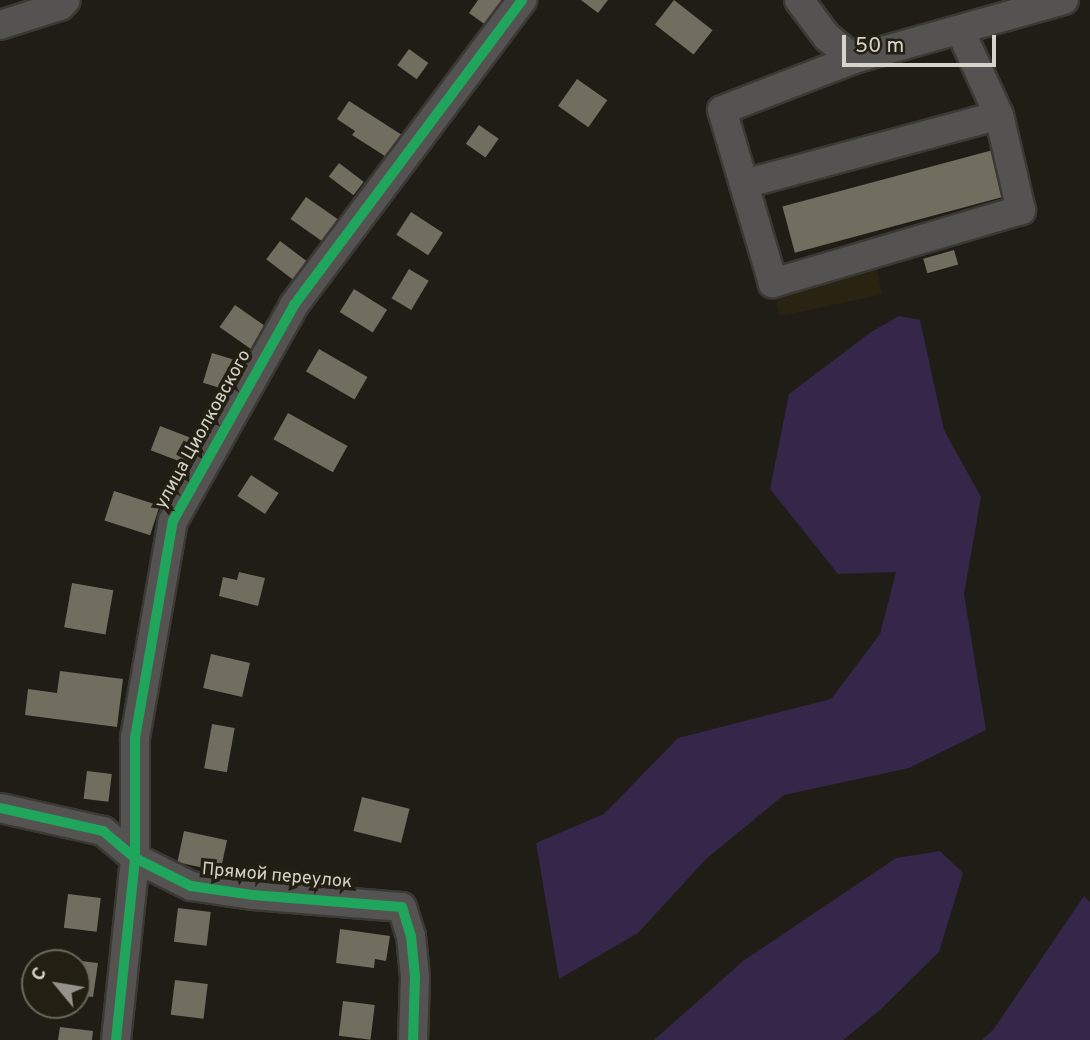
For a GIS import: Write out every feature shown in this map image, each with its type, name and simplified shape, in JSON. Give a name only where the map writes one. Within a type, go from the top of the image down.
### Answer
[{"type":"street","name":"улица Циолковского","points":[[116,1040],[135,858],[135,738],[173,521],[294,305],[522,0]]},
{"type":"street","points":[[799,0],[828,37],[855,59]]},
{"type":"street","points":[[960,30],[999,115],[1021,210],[773,283],[722,110],[855,59],[1064,0]]},
{"type":"street","points":[[0,25],[63,3]]},
{"type":"street","points":[[744,184],[999,115]]},
{"type":"street","name":"Прямой переулок","points":[[0,808],[103,831],[135,858],[191,886],[253,895],[402,907],[411,936],[415,977],[413,1040]]},
{"type":"shaded area","points":[[877,270],[882,294],[779,316],[774,292]]},
{"type":"shaded area","points":[[899,316],[920,320],[944,430],[981,497],[964,594],[986,730],[909,768],[784,795],[706,859],[638,933],[559,979],[536,843],[604,814],[678,738],[831,699],[880,634],[896,572],[838,574],[770,489],[789,394],[871,332]]},
{"type":"shaded area","points":[[940,851],[963,873],[939,952],[879,1011],[843,1040],[654,1040],[743,961],[896,858]]},
{"type":"shaded area","points":[[1084,896],[1090,902],[1090,1040],[982,1040],[993,1030]]},
{"type":"building","points":[[478,0],[505,0],[494,31],[469,13]]},
{"type":"building","points":[[581,0],[608,0],[598,13]]},
{"type":"building","points":[[674,0],[713,30],[694,55],[655,24]]},
{"type":"building","points":[[409,49],[428,63],[417,79],[397,65]]},
{"type":"building","points":[[577,79],[607,100],[588,127],[558,106]]},
{"type":"building","points":[[349,101],[402,135],[388,158],[352,135],[355,131],[337,119]]},
{"type":"building","points":[[479,125],[499,139],[485,158],[466,144]]},
{"type":"building","points":[[993,150],[1005,196],[795,253],[782,206]]},
{"type":"building","points":[[339,163],[364,182],[354,195],[329,177]]},
{"type":"building","points":[[306,197],[338,219],[322,241],[291,219]]},
{"type":"building","points":[[411,212],[443,233],[428,255],[396,235]]},
{"type":"building","points":[[280,241],[308,262],[294,280],[266,259]]},
{"type":"building","points":[[954,250],[958,264],[927,273],[923,259]]},
{"type":"building","points":[[409,269],[429,281],[411,310],[391,298]]},
{"type":"building","points":[[354,289],[387,310],[373,333],[340,312]]},
{"type":"building","points":[[235,305],[267,327],[251,349],[220,327]]},
{"type":"building","points":[[319,349],[367,377],[354,400],[306,372]]},
{"type":"building","points":[[212,353],[241,362],[232,391],[203,383]]},
{"type":"building","points":[[288,413],[347,446],[333,472],[273,439]]},
{"type":"building","points":[[160,426],[196,440],[187,464],[151,450]]},
{"type":"building","points":[[251,475],[279,493],[265,514],[237,496]]},
{"type":"building","points":[[114,491],[160,506],[150,535],[104,520]]},
{"type":"building","points":[[239,572],[265,578],[258,606],[219,596],[223,577],[237,580]]},
{"type":"building","points":[[72,583],[113,590],[106,635],[64,627]]},
{"type":"building","points":[[211,654],[250,663],[242,697],[203,688]]},
{"type":"building","points":[[60,671],[123,679],[117,727],[25,715],[28,689],[57,693]]},
{"type":"building","points":[[212,724],[235,728],[227,772],[204,768]]},
{"type":"building","points":[[87,771],[112,774],[108,802],[84,799]]},
{"type":"building","points":[[362,797],[410,809],[401,843],[354,831]]},
{"type":"building","points":[[184,831],[227,840],[220,871],[177,862]]},
{"type":"building","points":[[68,894],[101,898],[97,932],[64,928]]},
{"type":"building","points":[[178,908],[211,912],[207,946],[174,942]]},
{"type":"building","points":[[340,929],[390,936],[386,961],[375,959],[374,968],[336,963]]},
{"type":"building","points":[[91,962],[98,963],[91,997]]},
{"type":"building","points":[[175,980],[208,984],[203,1019],[171,1015]]},
{"type":"building","points":[[343,1001],[375,1005],[370,1040],[339,1036]]},
{"type":"building","points":[[60,1027],[93,1031],[92,1040],[58,1040]]},
{"type":"cycle path","points":[[116,1040],[135,858],[135,738],[173,521],[294,305],[522,0]]},
{"type":"cycle path","points":[[0,808],[103,831],[135,858],[191,886],[253,895],[402,907],[411,936],[415,977],[413,1040]]}]
